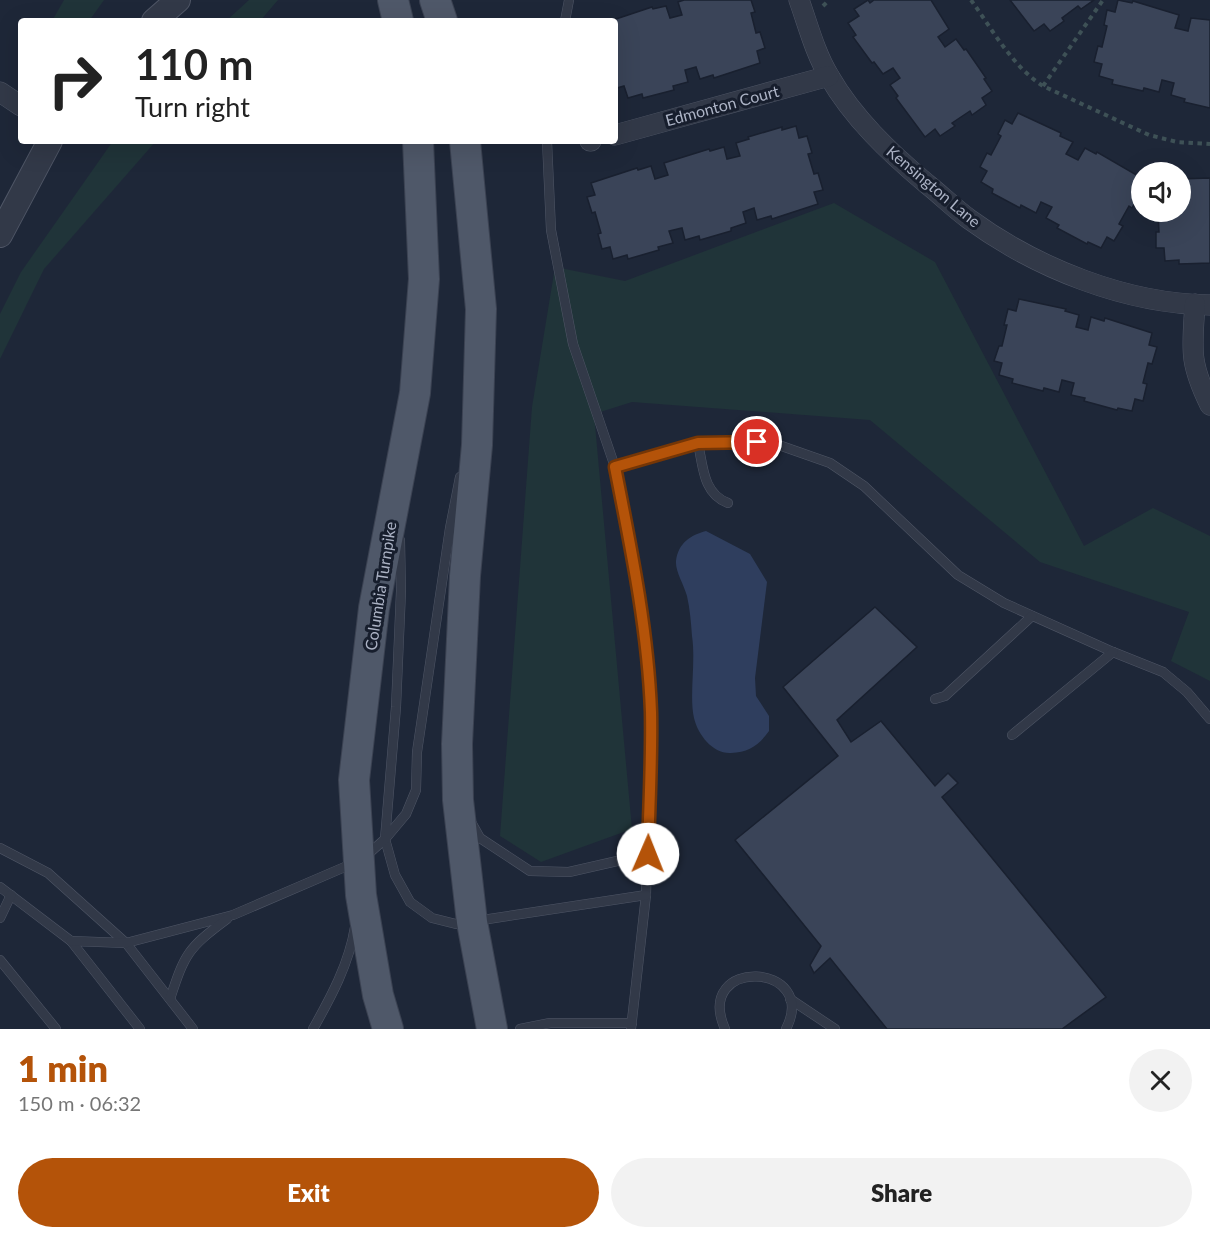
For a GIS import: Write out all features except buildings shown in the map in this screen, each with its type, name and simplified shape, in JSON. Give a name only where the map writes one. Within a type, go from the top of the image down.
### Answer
[{"type":"main road","points":[[393,0],[397,18]]},
{"type":"main road","points":[[435,0],[441,18]]},
{"type":"main road","name":"Columbia Turnpike","points":[[388,1029],[378,995],[361,895],[354,780],[374,608],[415,393],[424,279],[418,144]]},
{"type":"main road","points":[[465,144],[481,309],[477,445],[465,576],[457,744],[458,800],[471,922],[492,1029]]},
{"type":"street","points":[[157,18],[178,0]]},
{"type":"street","name":"Kensington Lane","points":[[799,0],[829,76],[860,119],[898,160],[969,219],[1025,254],[1085,280],[1144,297],[1203,305]]},
{"type":"street","name":"Edmonton Court","points":[[618,134],[829,76]]},
{"type":"street","points":[[0,92],[18,104]]},
{"type":"street","points":[[0,235],[48,144]]},
{"type":"street","points":[[1203,305],[1192,356],[1197,379],[1210,405]]},
{"type":"lane","points":[[566,18],[569,0]]},
{"type":"lane","points":[[520,1029],[550,1023],[591,1027],[632,1026],[646,895],[648,854],[651,712],[635,569],[615,467],[573,344],[551,230],[547,144]]},
{"type":"lane","points":[[466,449],[479,381]]},
{"type":"lane","points":[[615,467],[698,443],[724,441],[773,443],[830,464],[864,486],[958,575],[1004,603],[1163,672],[1187,692],[1210,719]]},
{"type":"lane","points":[[698,443],[710,492],[717,499],[728,503]]},
{"type":"lane","points":[[71,941],[126,943],[232,915],[359,861],[385,839],[406,814],[416,790],[420,730],[450,528],[461,472]]},
{"type":"lane","points":[[399,474],[401,591],[396,707],[385,839],[395,875],[410,903],[432,918],[456,924],[646,895]]},
{"type":"lane","points":[[935,699],[945,696],[1032,616]]},
{"type":"lane","points":[[1012,735],[1113,652]]},
{"type":"lane","points":[[458,800],[480,838],[530,871],[569,872],[648,854]]},
{"type":"lane","points":[[0,848],[48,873],[126,943],[193,1029]]},
{"type":"lane","points":[[0,887],[71,941],[140,1029]]},
{"type":"lane","points":[[0,918],[11,895]]},
{"type":"lane","points":[[313,1029],[332,996],[352,947],[361,895]]},
{"type":"lane","points":[[170,999],[182,960],[198,941],[232,915]]},
{"type":"lane","points":[[0,960],[56,1029]]},
{"type":"lane","points":[[725,1029],[720,1013],[723,995],[730,985],[752,974],[764,975],[775,980],[784,988],[790,999],[792,1011],[786,1029]]},
{"type":"lane","points":[[790,999],[835,1029]]},
{"type":"path","points":[[971,0],[1009,52],[1031,78],[1043,86],[1149,135],[1177,142],[1210,144]]},
{"type":"path","points":[[1043,86],[1103,0]]},
{"type":"green space","points":[[64,0],[104,0],[91,18],[54,18]]},
{"type":"green space","points":[[249,0],[278,0],[263,18],[229,18]]},
{"type":"green space","points":[[111,144],[153,144],[44,269],[0,359],[0,314],[21,272]]},
{"type":"green space","points":[[834,203],[935,262],[1084,546],[1153,508],[1210,536],[1210,681],[1171,661],[1189,612],[1040,562],[870,420],[632,402],[594,414],[632,829],[541,862],[500,836],[532,407],[555,267],[625,281]]},
{"type":"water","points":[[706,531],[750,554],[767,582],[755,678],[756,696],[769,716],[769,731],[753,747],[731,753],[712,747],[703,737],[694,718],[693,646],[690,616],[687,596],[676,565],[677,555],[682,545],[695,535]]},
{"type":"route","points":[[648,854],[651,712],[647,664],[635,569],[615,467],[698,443],[757,442]]}]
